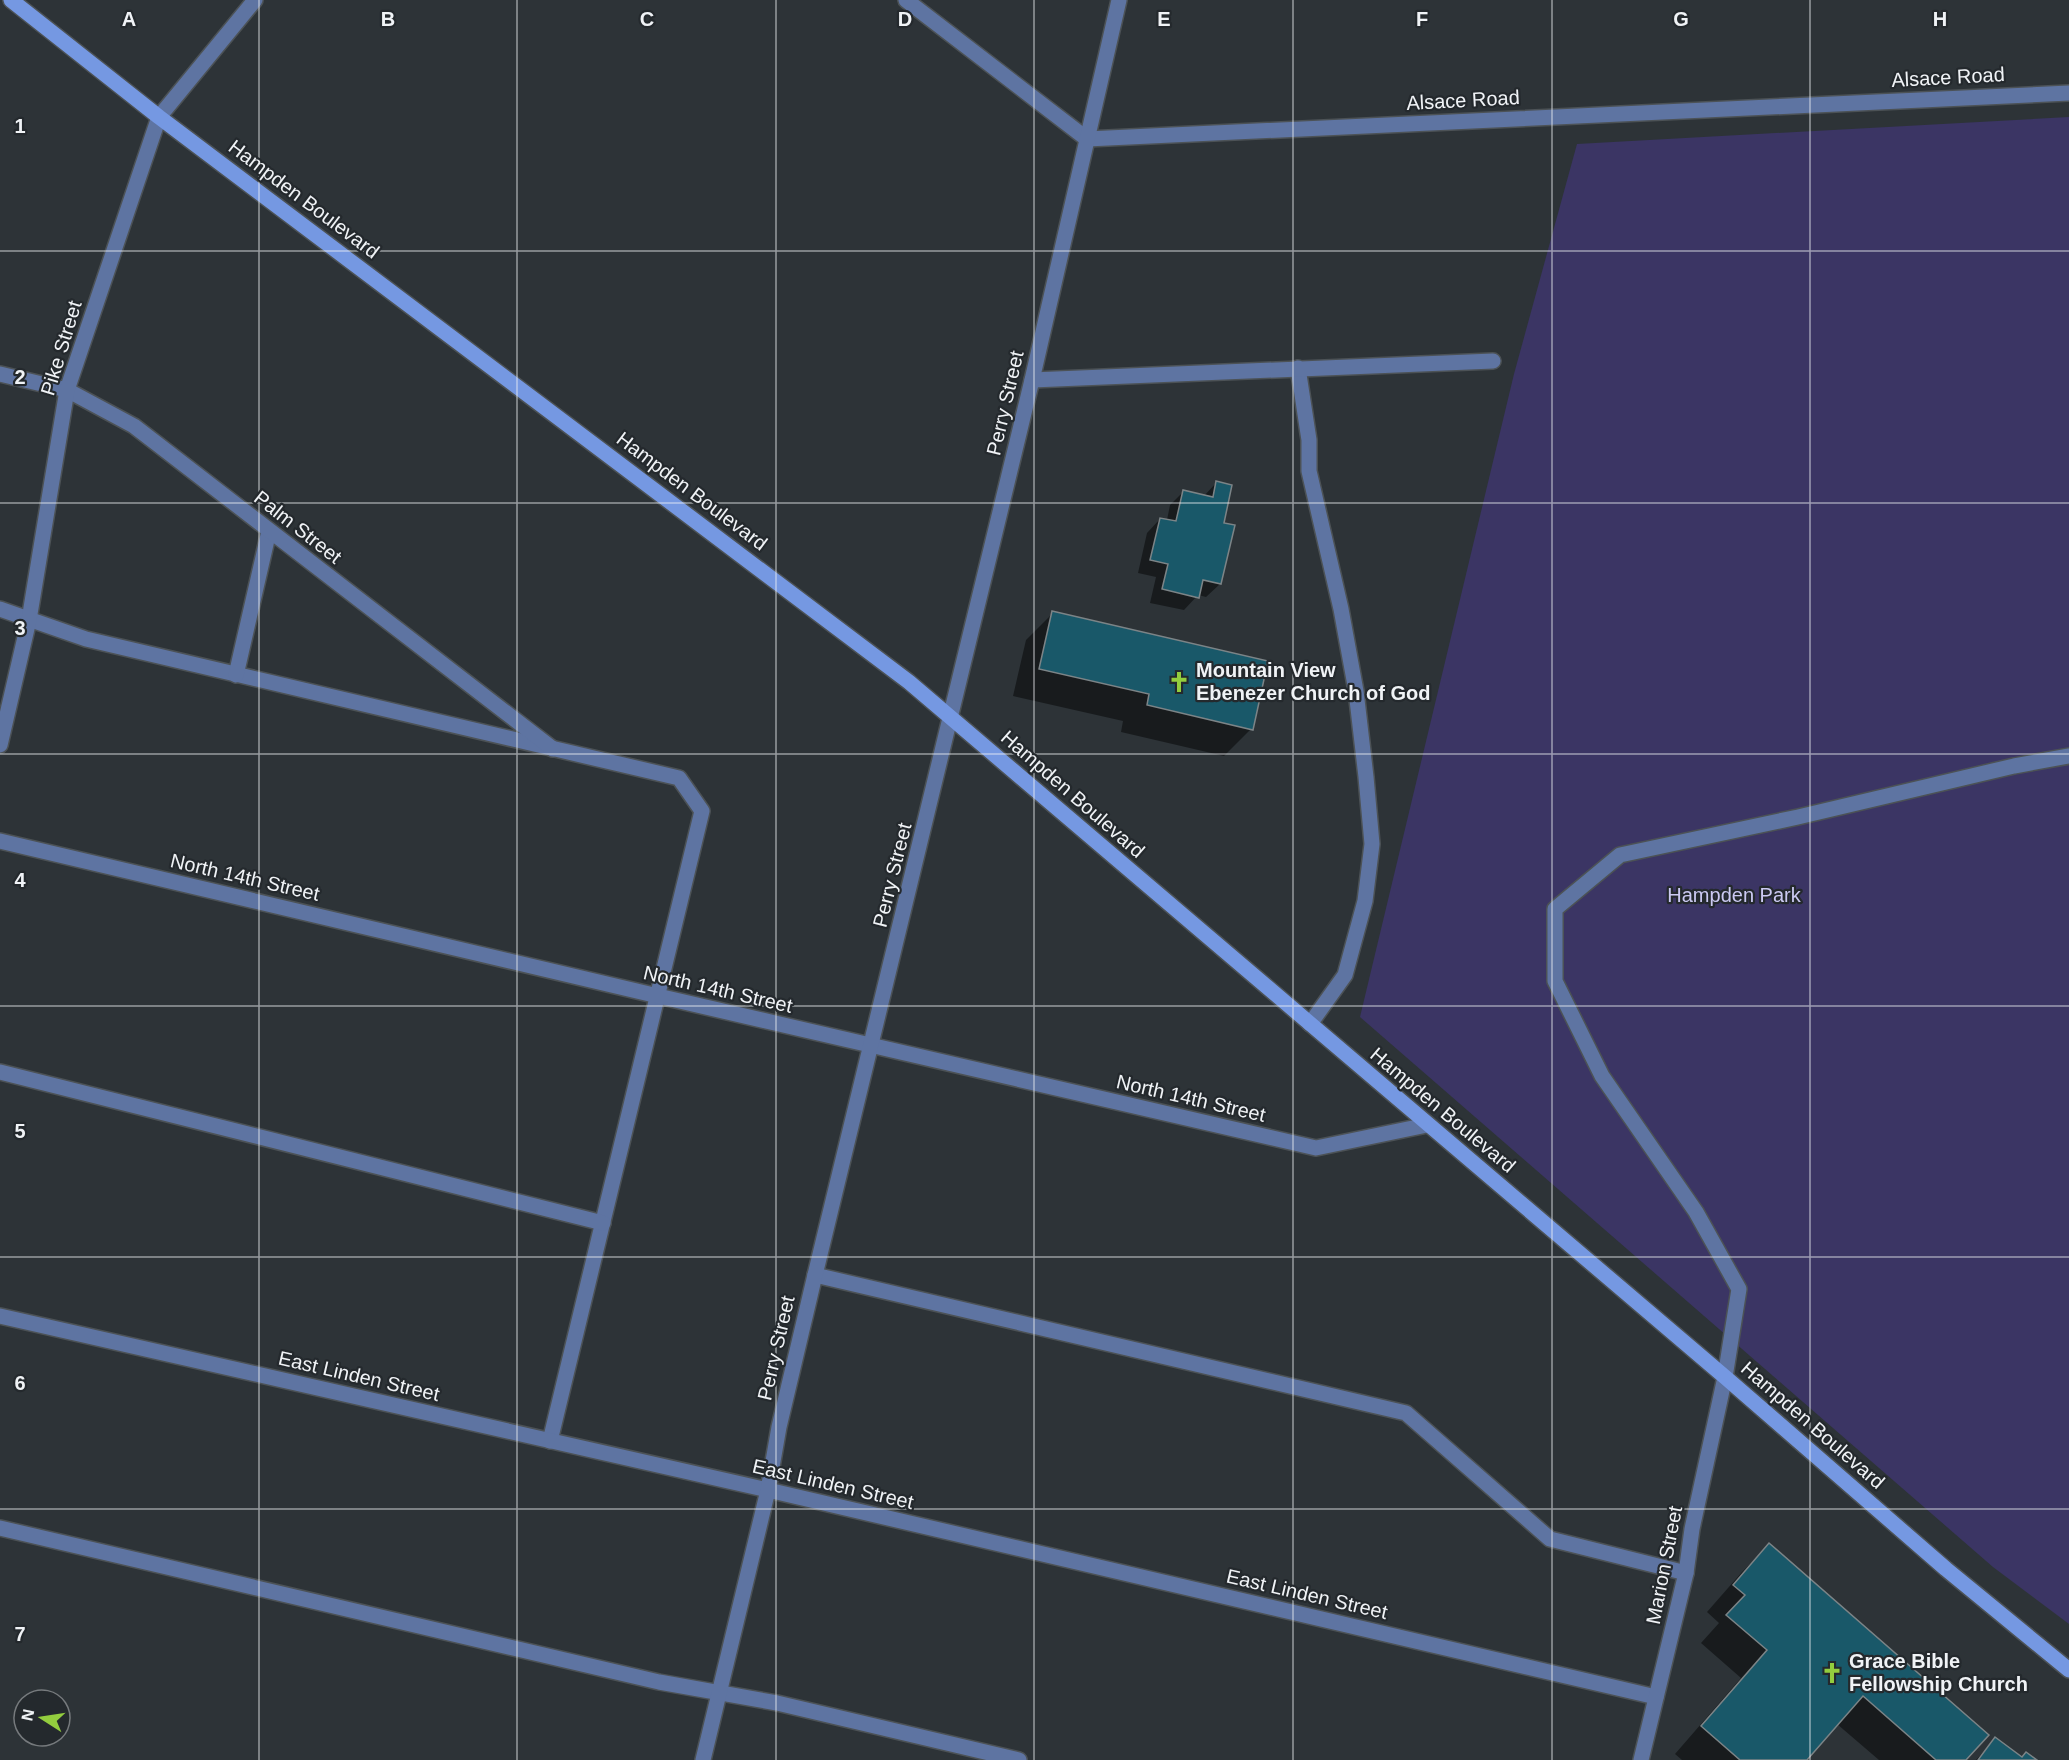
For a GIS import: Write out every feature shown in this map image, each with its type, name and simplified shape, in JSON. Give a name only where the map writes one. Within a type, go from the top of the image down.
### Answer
[{"type":"main road","name":"Hampden Boulevard","points":[[11,0],[159,117],[909,682],[1725,1377],[1946,1569],[2069,1670]]},
{"type":"street","name":"Pike Street","points":[[0,746],[29,620],[67,390],[159,117],[255,0]]},
{"type":"street","points":[[906,0],[1087,140]]},
{"type":"street","name":"Perry Street","points":[[702,1760],[768,1490],[779,1427],[815,1275],[952,718],[1119,0]]},
{"type":"street","name":"Alsace Road","points":[[1087,140],[2069,93]]},
{"type":"street","points":[[1032,380],[1493,361]]},
{"type":"street","points":[[1298,368],[1309,440],[1309,471],[1341,609],[1356,691],[1372,844],[1365,901],[1345,975],[1310,1024]]},
{"type":"street","name":"Palm Street","points":[[0,374],[67,390],[134,426],[553,748]]},
{"type":"street","points":[[236,675],[269,531]]},
{"type":"street","points":[[0,609],[86,639],[679,778],[702,811],[550,1441]]},
{"type":"street","name":"Marion Street","points":[[1641,1760],[1686,1573],[1692,1528],[1725,1377],[1739,1289],[1696,1212],[1602,1076],[1555,981],[1555,909],[1620,855],[1798,817],[2014,766],[2069,756]]},
{"type":"street","name":"North 14th Street","points":[[0,841],[1316,1148],[1427,1125]]},
{"type":"street","points":[[0,1072],[603,1223]]},
{"type":"street","points":[[815,1275],[1406,1413],[1550,1539],[1686,1573]]},
{"type":"street","name":"East Linden Street","points":[[0,1316],[768,1490],[1656,1697]]},
{"type":"street","points":[[0,1528],[659,1682],[777,1703],[1019,1760]]},
{"type":"green space","name":"Hampden Park","points":[[2069,117],[2069,1624],[1993,1567],[1360,1017],[1514,374],[1577,144]]},
{"type":"building","points":[[1216,481],[1232,485],[1224,523],[1235,525],[1221,584],[1203,580],[1199,598],[1162,589],[1168,564],[1150,560],[1160,518],[1176,521],[1183,490],[1213,497]]},
{"type":"building","name":"Mountain View Ebenezer Church of God","points":[[1052,611],[1268,661],[1253,730],[1147,705],[1149,694],[1039,669]]},
{"type":"building","name":"Grace Bible Fellowship Church","points":[[1769,1543],[1989,1735],[1966,1760],[1936,1760],[1863,1696],[1807,1760],[1740,1760],[1701,1726],[1767,1650],[1726,1615],[1745,1595],[1733,1585]]},
{"type":"building","points":[[1995,1737],[2022,1757],[2026,1752],[2037,1760],[1978,1760]]},
{"type":"place","name":"Mountain View Ebenezer Church of God","points":[[1179,682]]},
{"type":"place","name":"Grace Bible Fellowship Church","points":[[1832,1673]]}]
